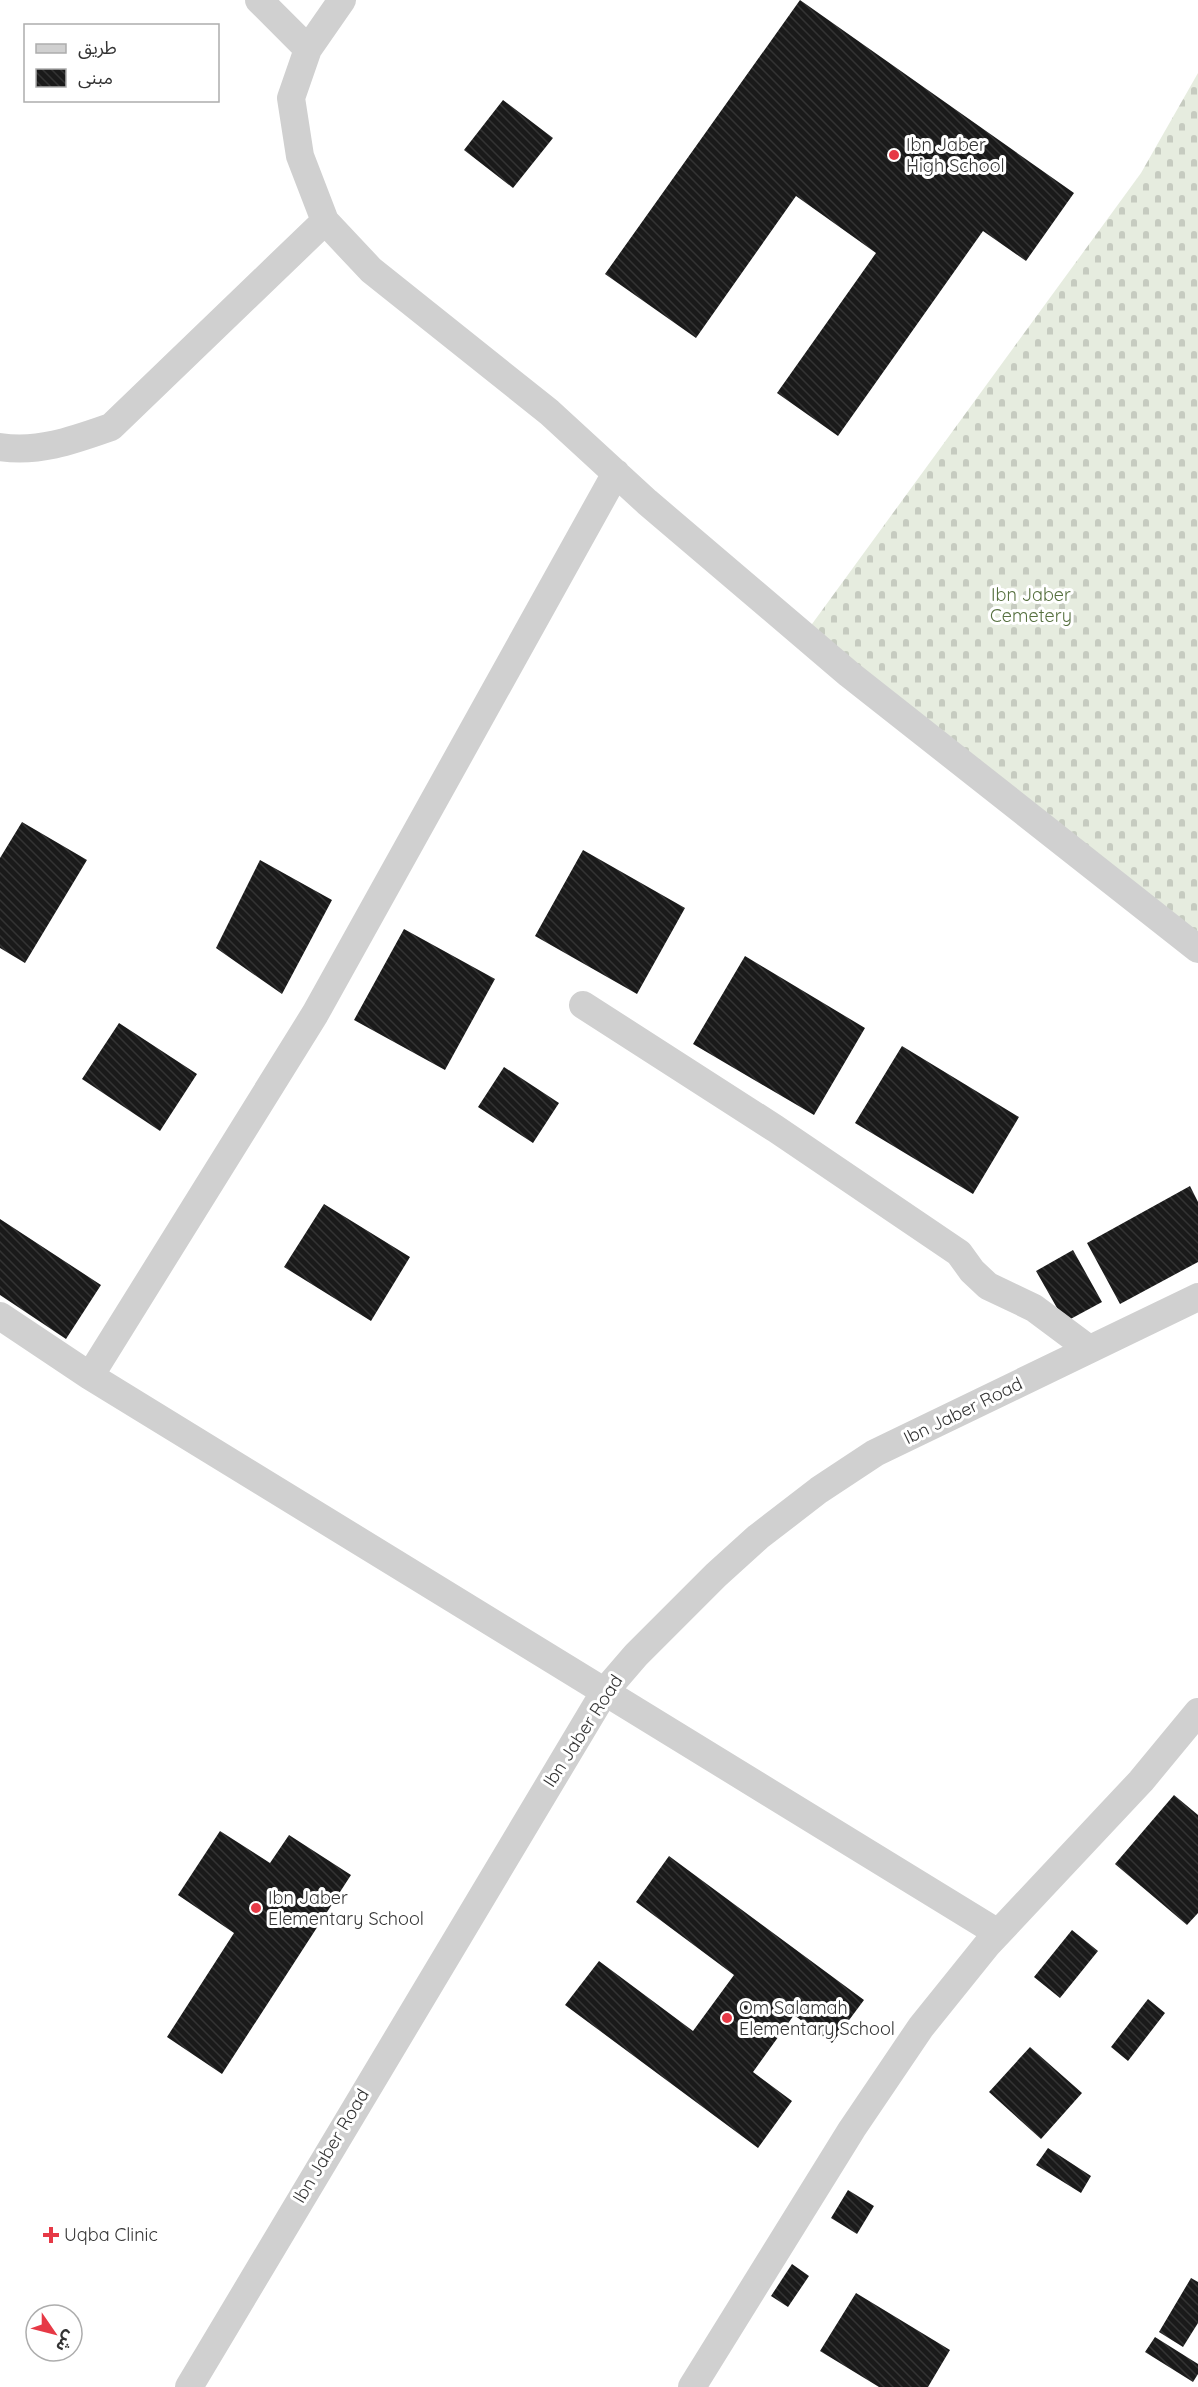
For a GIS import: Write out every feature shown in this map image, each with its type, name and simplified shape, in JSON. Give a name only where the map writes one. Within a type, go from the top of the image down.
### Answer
[{"type":"street","points":[[259,0],[308,50]]},
{"type":"street","points":[[342,0],[308,50],[291,98],[300,156],[325,221],[371,270],[549,412],[616,473],[849,674],[1198,949]]},
{"type":"street","points":[[0,447],[21,450],[64,443],[111,427],[325,221]]},
{"type":"street","points":[[90,1376],[315,1014],[616,473]]},
{"type":"street","points":[[583,1005],[776,1129],[959,1253],[972,1272],[988,1286],[1034,1308],[1089,1349]]},
{"type":"street","name":"Ibn Jaber Road","points":[[189,2387],[605,1691],[636,1655],[716,1575],[758,1537],[819,1490],[875,1454],[1198,1297]]},
{"type":"street","points":[[0,1316],[90,1376],[998,1933]]},
{"type":"street","points":[[692,2387],[852,2129],[921,2027],[998,1933],[1141,1781],[1198,1712]]},
{"type":"green space","name":"Ibn Jaber Cemetery","points":[[1198,73],[1198,949],[804,635],[1141,173]]},
{"type":"building","points":[[800,0],[1074,193],[1026,261],[983,231],[838,436],[777,393],[876,253],[796,196],[696,338],[605,274]]},
{"type":"building","points":[[503,100],[553,138],[513,188],[464,150]]},
{"type":"building","points":[[22,822],[87,860],[25,963],[0,948],[0,858]]},
{"type":"building","points":[[583,850],[685,908],[637,994],[535,936]]},
{"type":"building","points":[[260,860],[332,900],[282,994],[216,948]]},
{"type":"building","points":[[404,929],[495,979],[445,1070],[354,1020]]},
{"type":"building","points":[[745,956],[865,1028],[814,1115],[693,1044]]},
{"type":"building","points":[[119,1023],[197,1074],[160,1131],[82,1079]]},
{"type":"building","points":[[902,1046],[1019,1117],[973,1194],[855,1123]]},
{"type":"building","points":[[504,1067],[559,1103],[533,1143],[478,1107]]},
{"type":"building","points":[[1190,1186],[1198,1202],[1198,1262],[1120,1304],[1087,1243]]},
{"type":"building","points":[[324,1204],[410,1257],[371,1321],[284,1267]]},
{"type":"building","points":[[0,1219],[101,1285],[66,1339],[0,1295]]},
{"type":"building","points":[[1073,1250],[1102,1302],[1065,1322],[1036,1271]]},
{"type":"building","points":[[1174,1795],[1198,1815],[1198,1913],[1187,1925],[1115,1864]]},
{"type":"building","points":[[220,1831],[270,1863],[289,1835],[351,1875],[222,2074],[167,2037],[234,1933],[178,1895]]},
{"type":"building","points":[[669,1856],[864,2000],[832,2043],[794,2015],[753,2072],[792,2101],[758,2148],[565,2005],[599,1961],[693,2031],[734,1975],[636,1902]]},
{"type":"building","points":[[1072,1930],[1098,1951],[1060,1998],[1034,1977]]},
{"type":"building","points":[[1148,1999],[1165,2013],[1128,2061],[1111,2047]]},
{"type":"building","points":[[1030,2047],[1082,2093],[1041,2139],[989,2092]]},
{"type":"building","points":[[1048,2148],[1091,2176],[1081,2193],[1036,2165]]},
{"type":"building","points":[[848,2190],[874,2206],[857,2234],[831,2218]]},
{"type":"building","points":[[792,2264],[809,2276],[788,2307],[771,2296]]},
{"type":"building","points":[[1191,2278],[1198,2282],[1198,2323],[1183,2347],[1159,2332]]},
{"type":"building","points":[[856,2293],[950,2350],[928,2387],[879,2387],[820,2351]]},
{"type":"building","points":[[1155,2337],[1198,2364],[1198,2374],[1193,2382],[1145,2352]]},
{"type":"place","name":"Ibn Jaber High School","points":[[894,155]]},
{"type":"place","name":"Ibn Jaber Elementary School","points":[[256,1908]]},
{"type":"place","name":"Om Salamah Elementary School","points":[[727,2018]]},
{"type":"place","name":"Uqba Clinic","points":[[51,2235]]}]
